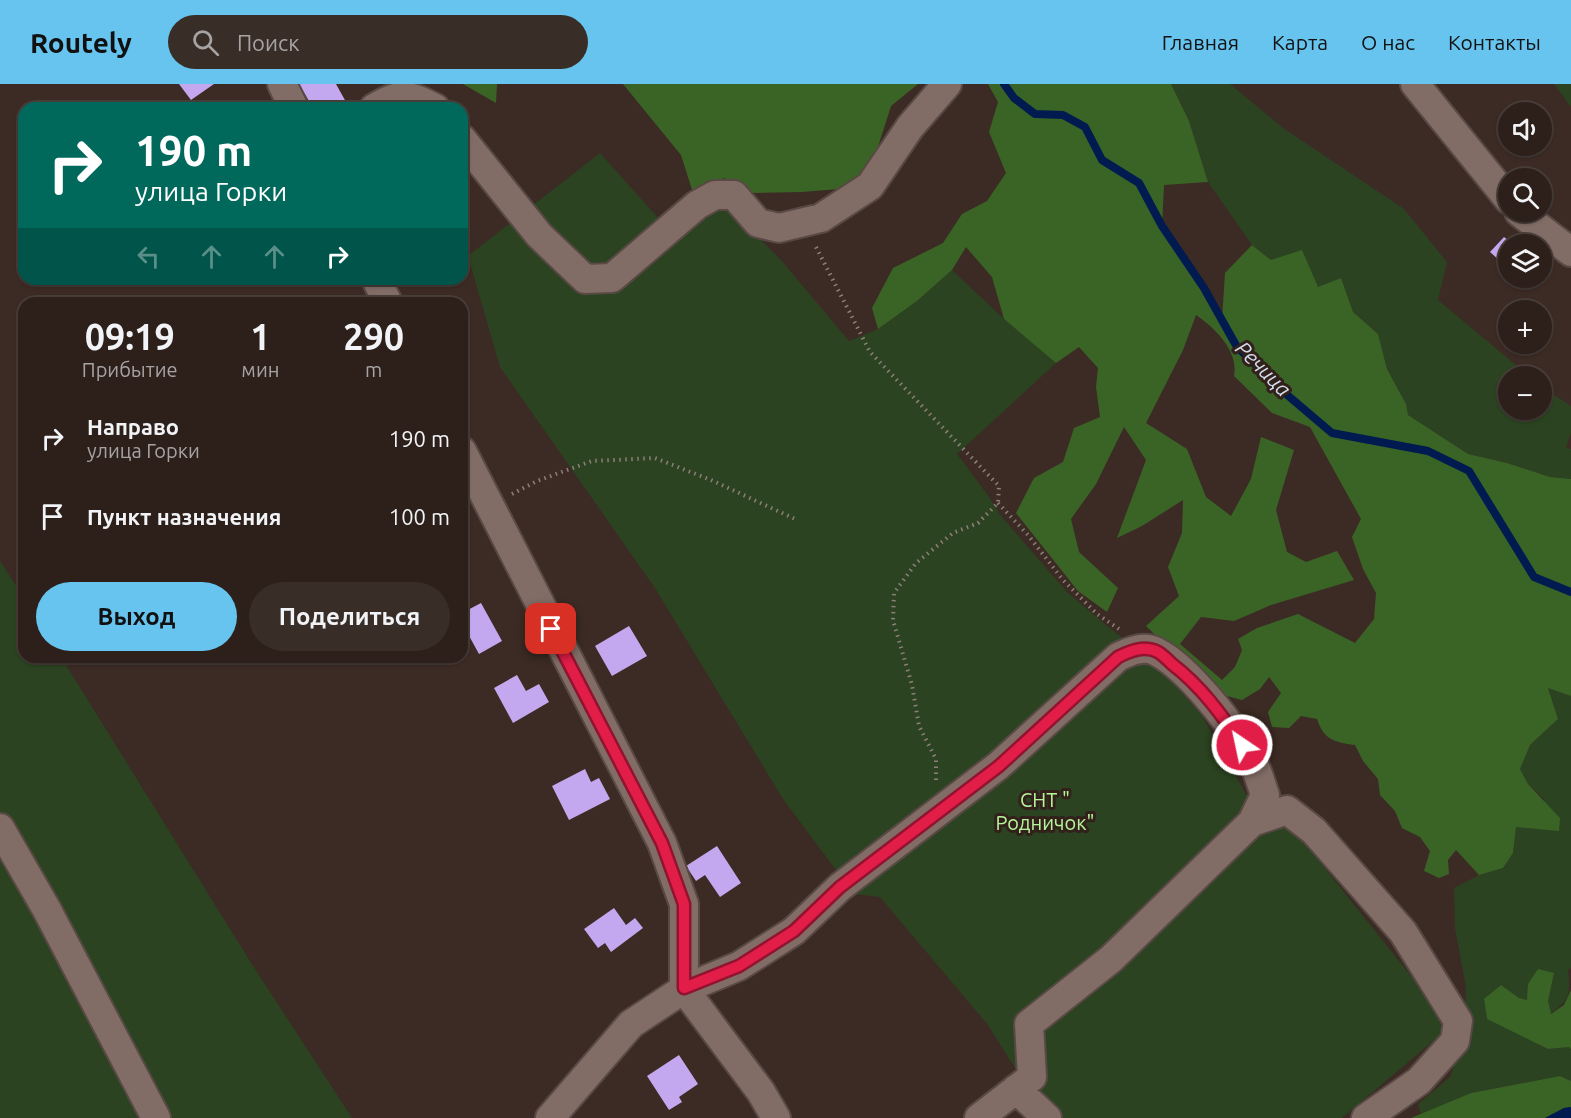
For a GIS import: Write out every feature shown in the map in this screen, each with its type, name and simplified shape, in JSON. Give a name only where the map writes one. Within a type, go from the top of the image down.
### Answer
[{"type":"street","points":[[282,84],[291,102]]},
{"type":"street","points":[[468,146],[539,235],[585,279],[612,278],[697,205],[715,195],[734,195],[758,223],[779,228],[821,218],[870,186],[910,127],[947,84]]},
{"type":"street","points":[[1415,84],[1498,186]]},
{"type":"street","points":[[384,102],[393,97],[415,98],[423,102]]},
{"type":"street","points":[[1532,222],[1571,252]]},
{"type":"street","points":[[468,463],[662,843],[684,904],[684,988],[761,1092],[776,1118]]},
{"type":"street","points":[[550,1118],[631,1024],[684,988],[739,966],[794,931],[840,887],[999,766],[1118,657],[1136,649],[1157,652],[1187,676],[1222,714],[1252,761],[1265,795],[1252,822],[1111,959],[1029,1024],[1032,1077],[979,1118]]},
{"type":"street","points":[[1252,822],[1287,810],[1314,831],[1403,932],[1458,1021],[1455,1041],[1419,1081],[1366,1118]]},
{"type":"street","points":[[0,828],[47,910],[156,1118]]},
{"type":"street","points":[[1016,1089],[1047,1118]]},
{"type":"path","points":[[779,228],[814,244],[870,352],[999,486],[998,503],[978,523],[953,533],[916,563],[894,593],[893,620],[912,685],[919,726],[936,759],[935,785]]},
{"type":"path","points":[[490,506],[537,481],[592,461],[655,458],[711,480],[795,519]]},
{"type":"path","points":[[998,503],[1028,535],[1063,580],[1097,614],[1115,625],[1126,637],[1125,653]]},
{"type":"green space","points":[[463,84],[497,84],[496,103]]},
{"type":"green space","points":[[623,84],[918,84],[891,106],[875,156],[851,188],[754,193],[724,178],[694,196],[681,155]]},
{"type":"green space","points":[[988,84],[1171,84],[1189,121],[1208,182],[1164,185],[1162,226],[1204,288],[1222,320],[1225,273],[1252,245],[1271,260],[1302,250],[1318,287],[1341,278],[1353,312],[1378,334],[1387,369],[1406,404],[1408,415],[1468,454],[1507,463],[1550,477],[1571,479],[1571,696],[1548,688],[1558,719],[1530,745],[1520,769],[1528,784],[1560,818],[1559,831],[1516,827],[1513,853],[1503,868],[1479,875],[1456,850],[1448,860],[1449,874],[1439,878],[1424,871],[1430,851],[1420,837],[1402,828],[1395,811],[1380,795],[1378,779],[1363,761],[1355,745],[1331,739],[1323,732],[1317,719],[1301,716],[1289,728],[1272,727],[1268,712],[1281,693],[1269,677],[1260,689],[1242,700],[1212,690],[1146,626],[1179,596],[1168,567],[1182,533],[1183,500],[1142,526],[1117,538],[1146,460],[1124,427],[1096,484],[1071,519],[1079,552],[1118,588],[1107,612],[1078,591],[1016,513],[1034,478],[1063,462],[1074,428],[1100,417],[1096,387],[1098,368],[1079,347],[1056,363],[1004,319],[992,277],[966,247],[952,270],[917,301],[878,329],[872,308],[893,268],[943,243],[962,214],[987,201],[1006,173],[989,132],[998,102]],"holes":[[[1196,315],[1218,333],[1229,349],[1235,367],[1234,376],[1272,413],[1310,427],[1361,519],[1352,537],[1363,569],[1376,593],[1374,619],[1355,643],[1298,614],[1257,628],[1238,639],[1242,650],[1235,667],[1222,680],[1180,644],[1201,617],[1234,621],[1271,605],[1354,580],[1337,551],[1306,562],[1287,552],[1276,510],[1294,450],[1261,437],[1251,479],[1231,516],[1206,497],[1187,449],[1146,423],[1183,350]]]},
{"type":"green space","points":[[1171,84],[1230,84],[1283,128],[1404,209],[1447,262],[1438,300],[1498,350],[1498,354],[1503,354],[1517,366],[1498,366],[1498,420],[1552,420],[1552,394],[1571,406],[1571,434],[1566,447],[1571,449],[1571,479],[1550,477],[1507,463],[1468,454],[1408,415],[1406,404],[1387,369],[1378,334],[1353,312],[1341,278],[1319,287],[1271,260],[1252,245],[1208,182],[1189,121]]},
{"type":"green space","points":[[1554,84],[1571,84],[1571,107]]},
{"type":"green space","name":"СНТ \" Родничок\"","points":[[600,153],[660,220],[694,196],[738,217],[780,259],[849,341],[878,329],[917,301],[952,270],[1004,319],[1056,363],[957,454],[1001,516],[1067,592],[1155,662],[1202,716],[1246,794],[1288,822],[1451,1026],[1342,1118],[1046,1118],[988,1025],[880,897],[854,894],[783,799],[655,588],[500,367],[468,256]]},
{"type":"green space","points":[[0,561],[18,589],[18,663],[65,663],[253,966],[352,1118],[0,1118]]},
{"type":"green space","points":[[1548,687],[1571,696],[1571,968],[1568,970],[1568,995],[1562,1004],[1550,1014],[1548,1001],[1554,973],[1527,1000],[1519,998],[1501,985],[1484,1000],[1487,1019],[1548,1049],[1569,1047],[1571,1049],[1571,1081],[1560,1076],[1471,1093],[1421,1114],[1418,1104],[1450,1077],[1460,1048],[1465,1019],[1466,988],[1455,928],[1454,888],[1479,875],[1503,868],[1513,853],[1516,827],[1545,800],[1528,784],[1520,769],[1530,745],[1558,719]]},
{"type":"green space","points":[[1538,969],[1554,973],[1548,1001],[1551,1014],[1564,1005],[1571,990],[1571,1049],[1569,1047],[1548,1049],[1487,1019],[1484,999],[1501,985],[1519,998],[1527,1000],[1528,984]]},
{"type":"green space","points":[[1560,1076],[1571,1081],[1571,1107],[1564,1108],[1545,1118],[1411,1118],[1471,1093]]},
{"type":"water","points":[[1571,1107],[1571,1118],[1545,1118],[1564,1108]]},
{"type":"building","points":[[179,84],[214,84],[191,100]]},
{"type":"building","points":[[299,84],[336,84],[346,102],[310,102]]},
{"type":"building","points":[[1498,243],[1498,259],[1490,252]]},
{"type":"building","points":[[481,603],[502,641],[479,654],[468,634],[468,610]]},
{"type":"building","points":[[629,626],[647,656],[612,676],[595,646]]},
{"type":"building","points":[[517,675],[526,691],[539,684],[549,702],[513,723],[494,688]]},
{"type":"building","points":[[585,769],[591,782],[599,778],[610,799],[569,820],[552,786]]},
{"type":"building","points":[[717,846],[741,883],[720,897],[705,875],[696,881],[686,866]]},
{"type":"building","points":[[614,908],[626,925],[635,918],[643,928],[611,952],[605,943],[598,948],[584,929]]},
{"type":"building","points":[[679,1055],[698,1084],[679,1097],[682,1102],[669,1110],[647,1076]]},
{"type":"waterway","name":"Речица","points":[[1004,84],[1014,98],[1035,114],[1063,115],[1085,127],[1102,160],[1139,183],[1162,226],[1204,288],[1237,347],[1279,388],[1332,433],[1428,451],[1469,471],[1534,577],[1571,592]]},
{"type":"route","points":[[551,629],[662,843],[684,904],[684,988],[739,966],[794,931],[840,887],[999,766],[1125,653],[1136,649],[1157,652],[1187,676],[1222,714],[1242,745]]}]
